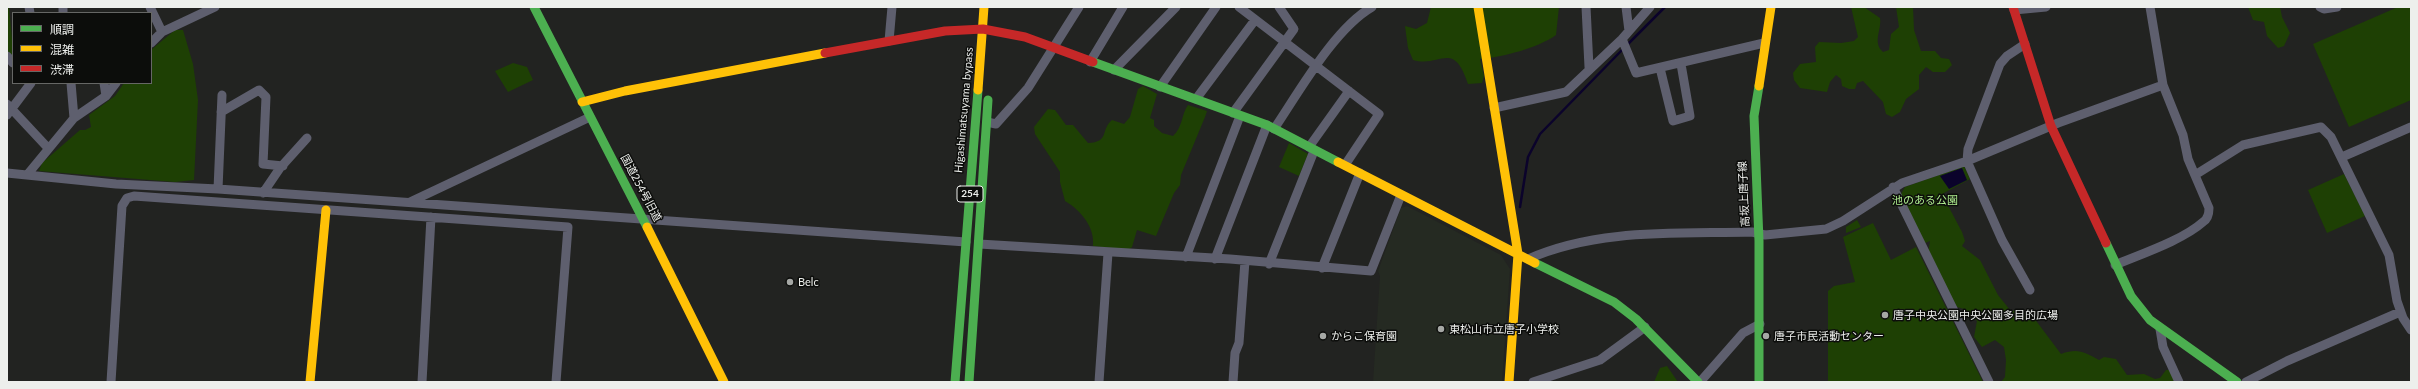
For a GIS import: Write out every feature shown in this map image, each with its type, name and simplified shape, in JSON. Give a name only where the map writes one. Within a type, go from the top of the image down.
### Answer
[{"type":"main road","name":"国道254号旧道","points":[[534,7],[643,218],[724,382]]},
{"type":"main road","name":"Higashimatsuyama bypass","points":[[955,382],[984,7]]},
{"type":"main road","points":[[1478,7],[1518,254],[1509,382]]},
{"type":"main road","name":"高坂上唐子線","points":[[1759,382],[1760,324],[1754,116],[1764,43],[1771,7]]},
{"type":"main road","points":[[2014,9],[2050,126],[2131,296],[2150,320],[2160,329],[2237,382]]},
{"type":"main road","points":[[582,102],[625,91],[945,31],[983,29],[1025,37],[1270,127],[1401,195],[1614,302],[1645,327],[1699,382]]},
{"type":"main road","name":"Higashimatsuyama bypass","points":[[969,382],[989,92]]},
{"type":"main road","points":[[310,382],[326,210]]},
{"type":"street","points":[[150,7],[162,32]]},
{"type":"street","points":[[152,42],[162,32],[215,7]]},
{"type":"street","points":[[889,41],[892,7]]},
{"type":"street","points":[[987,122],[996,124],[1028,88],[1079,7]]},
{"type":"street","points":[[1090,62],[1123,7]]},
{"type":"street","points":[[1114,70],[1176,7]]},
{"type":"street","points":[[1160,87],[1216,7]]},
{"type":"street","points":[[1186,257],[1237,115],[1294,28],[1279,7]]},
{"type":"street","points":[[1215,259],[1270,127],[1353,21],[1372,7]]},
{"type":"street","points":[[1586,7],[1589,67]]},
{"type":"street","points":[[1626,7],[1628,31]]},
{"type":"street","points":[[1494,108],[1566,92],[1589,67],[1622,39],[1650,9],[1650,7]]},
{"type":"street","points":[[2014,9],[2046,7]]},
{"type":"street","points":[[2115,265],[2167,243],[2198,226],[2207,218],[2210,208],[2195,176],[2183,135],[2163,85],[2150,7]]},
{"type":"street","points":[[2320,7],[2332,9],[2337,7]]},
{"type":"street","points":[[1244,8],[1255,20],[1380,114],[1345,165]]},
{"type":"street","points":[[1196,99],[1255,20]]},
{"type":"street","points":[[1622,39],[1636,73],[1681,64],[1764,43]]},
{"type":"street","points":[[2025,44],[2007,56],[2000,64],[1968,149],[1967,161],[2002,240],[2030,290]]},
{"type":"street","points":[[1660,68],[1673,121],[1690,116],[1681,64]]},
{"type":"street","points":[[30,84],[9,110],[48,148]]},
{"type":"street","points":[[71,84],[74,118]]},
{"type":"street","points":[[104,84],[106,96]]},
{"type":"street","points":[[27,175],[74,118],[106,96],[115,84]]},
{"type":"street","points":[[1528,259],[1573,244],[1620,235],[1758,233],[1765,235],[1826,229],[1843,221],[1893,187],[1967,161],[2050,126],[2163,85]]},
{"type":"street","points":[[221,112],[259,90],[266,97],[263,164],[282,166]]},
{"type":"street","points":[[1268,264],[1312,149],[1349,91]]},
{"type":"street","points":[[218,188],[222,95]]},
{"type":"street","points":[[409,202],[590,117]]},
{"type":"street","points":[[2195,176],[2243,144],[2321,127],[2327,132],[2342,157],[2389,255],[2400,312],[2411,330]]},
{"type":"street","points":[[2342,157],[2411,127]]},
{"type":"street","points":[[263,193],[282,166],[307,138]]},
{"type":"street","points":[[7,173],[116,184],[218,188],[263,193],[328,196],[966,242]]},
{"type":"street","points":[[1322,268],[1360,173]]},
{"type":"street","points":[[1893,187],[1989,382]]},
{"type":"street","points":[[979,244],[1245,261],[1371,271],[1401,195]]},
{"type":"street","points":[[111,382],[122,206],[127,198],[134,196],[568,227],[556,382]]},
{"type":"street","points":[[326,210],[328,196]]},
{"type":"street","points":[[422,382],[431,217]]},
{"type":"street","points":[[1099,382],[1108,253]]},
{"type":"street","points":[[1233,382],[1235,353],[1239,343],[1245,261]]},
{"type":"street","points":[[2246,382],[2287,361],[2400,312]]},
{"type":"street","points":[[1699,382],[1743,333],[1760,324]]},
{"type":"street","points":[[1533,382],[1600,360],[1645,327]]},
{"type":"street","points":[[2160,329],[2163,347],[2179,382]]},
{"type":"shaded area","points":[[1962,168],[1967,180],[1949,189],[1940,176]]},
{"type":"shaded area","name":"東松山市立唐子小学校","points":[[1407,206],[1501,255],[1510,269],[1502,382],[1373,382],[1380,276],[1378,271],[1401,208]]},
{"type":"green space","points":[[7,7],[9,7],[12,54],[7,51]]},
{"type":"green space","points":[[1431,7],[1559,7],[1556,35],[1549,40],[1530,48],[1480,59],[1484,76],[1482,83],[1468,84],[1457,62],[1451,59],[1445,58],[1431,61],[1413,60],[1408,48],[1405,26],[1416,29],[1427,23]]},
{"type":"green space","points":[[1851,7],[1864,7],[1880,18],[1878,44],[1883,52],[1889,50],[1891,34],[1899,27],[1896,7],[1913,7],[1914,30],[1921,51],[1935,51],[1941,58],[1949,59],[1952,65],[1945,72],[1933,72],[1926,67],[1919,75],[1919,89],[1906,99],[1900,112],[1892,117],[1886,114],[1883,102],[1863,81],[1857,83],[1855,89],[1849,89],[1842,86],[1841,79],[1836,75],[1830,82],[1827,92],[1800,88],[1794,80],[1793,73],[1800,64],[1816,62],[1815,47],[1819,42],[1841,43],[1854,41],[1858,37]]},
{"type":"green space","points":[[2248,7],[2280,7],[2282,17],[2290,33],[2284,46],[2278,48],[2267,36],[2264,22],[2253,20]]},
{"type":"green space","points":[[2398,7],[2411,7],[2411,100],[2349,127],[2313,44]]},
{"type":"green space","points":[[175,30],[183,30],[193,64],[198,100],[194,180],[175,182],[39,171],[42,163],[80,130],[85,130],[91,127],[89,115],[115,96],[123,84],[152,84],[152,49]]},
{"type":"green space","points":[[513,63],[527,67],[533,80],[508,92],[495,71]]},
{"type":"green space","points":[[1143,86],[1157,94],[1150,118],[1154,120],[1154,126],[1162,133],[1173,136],[1179,129],[1188,105],[1207,111],[1181,175],[1180,185],[1174,193],[1156,236],[1137,230],[1132,247],[1128,250],[1093,246],[1090,226],[1077,210],[1065,201],[1060,182],[1060,172],[1035,134],[1034,127],[1048,109],[1055,110],[1066,125],[1073,125],[1088,143],[1095,142],[1102,138],[1108,124],[1112,120],[1124,124],[1130,117],[1138,89]]},
{"type":"green space","points":[[1289,143],[1308,154],[1299,176],[1279,167]]},
{"type":"green space","name":"池のある公園","points":[[1964,166],[1970,179],[1944,193],[1944,198],[1962,232],[1965,241],[1962,246],[1980,260],[1998,295],[2010,310],[2031,314],[2061,354],[2077,351],[2099,360],[2104,357],[2116,359],[2127,375],[2144,374],[2155,379],[2160,378],[2166,370],[2170,370],[2174,382],[2001,382],[2005,377],[2006,360],[2004,347],[1995,340],[1982,347],[1974,337],[1977,321],[1964,309],[1957,307],[1928,253],[1930,241],[1925,243],[1901,194],[1905,187]]},
{"type":"green space","points":[[2344,174],[2365,216],[2327,233],[2308,190]]},
{"type":"green space","points":[[1857,220],[1861,227],[1846,233],[1846,227]]},
{"type":"green space","name":"唐子中央公園中央公園多目的広場","points":[[1873,223],[1891,260],[1916,247],[1983,382],[1828,382],[1828,291],[1834,286],[1855,282],[1843,237]]},
{"type":"green space","points":[[1667,366],[1678,382],[1654,382],[1660,368]]},
{"type":"waterway","points":[[1627,45],[1665,7]]},
{"type":"waterway","points":[[1520,207],[1528,157],[1540,134],[1623,49]]},
{"type":"traffic: fast","points":[[534,7],[647,227]]},
{"type":"traffic: fast","points":[[1093,62],[1267,125],[1338,162]]},
{"type":"traffic: fast","points":[[1759,86],[1754,116],[1759,241],[1759,382]]},
{"type":"traffic: fast","points":[[955,382],[978,90]]},
{"type":"traffic: fast","points":[[969,382],[988,100]]},
{"type":"traffic: fast","points":[[2106,243],[2131,296],[2150,320],[2237,382]]},
{"type":"traffic: fast","points":[[1535,263],[1614,302],[1636,319],[1698,382]]},
{"type":"traffic: slow","points":[[978,90],[984,7]]},
{"type":"traffic: slow","points":[[1478,7],[1518,254],[1509,382]]},
{"type":"traffic: slow","points":[[1759,86],[1771,7]]},
{"type":"traffic: slow","points":[[582,102],[625,91],[825,53]]},
{"type":"traffic: slow","points":[[1338,162],[1535,263]]},
{"type":"traffic: slow","points":[[310,382],[326,210]]},
{"type":"traffic: slow","points":[[647,227],[724,382]]},
{"type":"traffic: jam","points":[[2013,7],[2051,126],[2106,243]]},
{"type":"traffic: jam","points":[[825,53],[945,31],[983,29],[1025,37],[1093,62]]},
{"type":"place","name":"Belc","points":[[790,282]]},
{"type":"place","name":"唐子中央公園中央公園多目的広場","points":[[1885,315]]},
{"type":"place","name":"東松山市立唐子小学校","points":[[1441,329]]},
{"type":"place","name":"からこ保育園","points":[[1323,336]]},
{"type":"place","name":"唐子市民活動センター","points":[[1766,336]]}]
